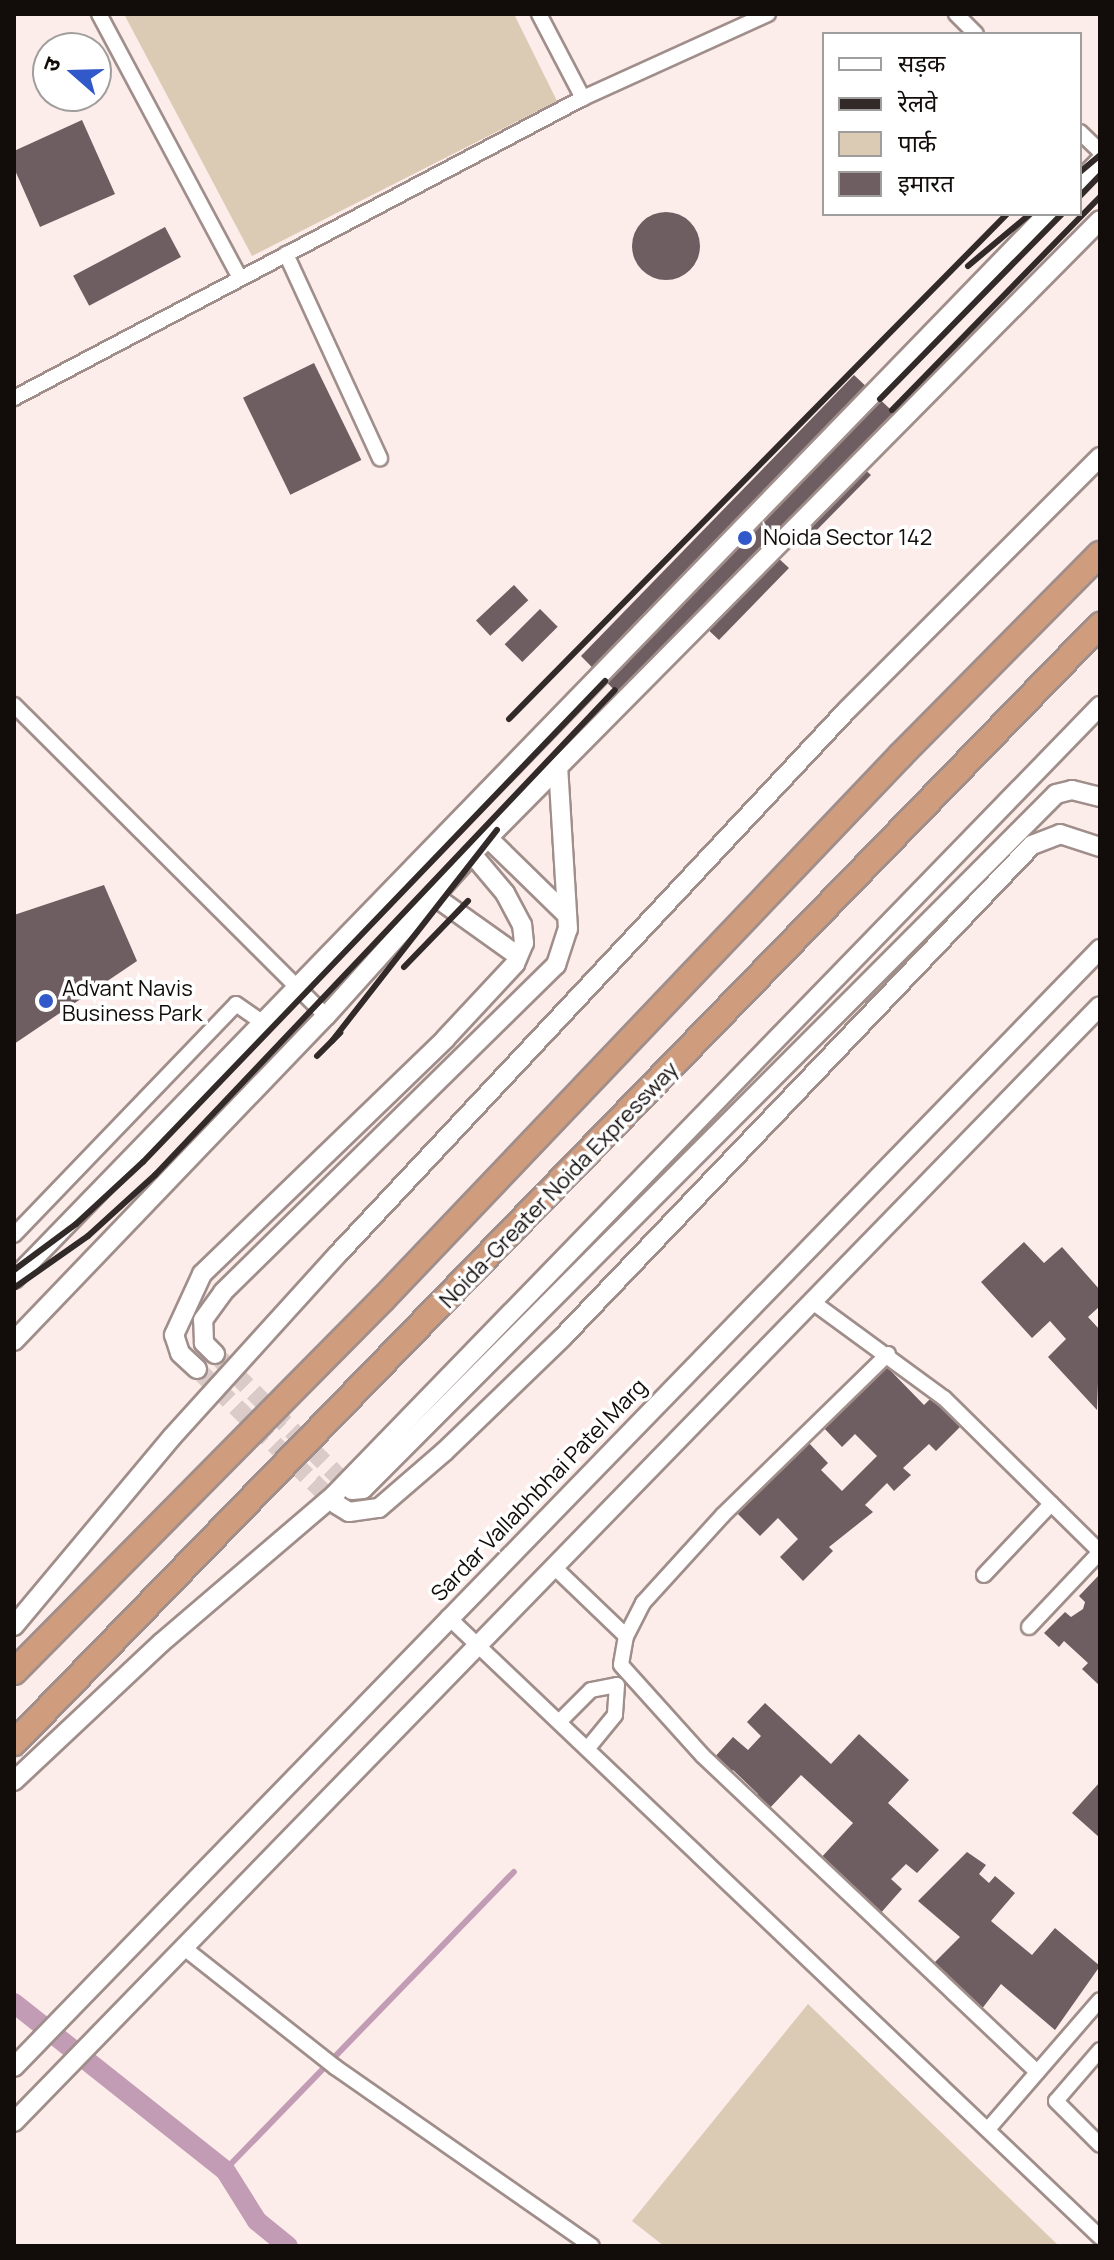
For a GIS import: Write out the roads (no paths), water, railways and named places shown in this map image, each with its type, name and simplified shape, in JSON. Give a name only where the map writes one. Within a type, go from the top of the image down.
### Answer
[{"type":"highway","points":[[14,1672],[383,1299],[878,778],[1100,554]]},
{"type":"highway","name":"Noida-Greater Noida Expressway","points":[[14,1743],[1100,625]]},
{"type":"street","points":[[99,14],[240,278]]},
{"type":"street","points":[[539,14],[583,98]]},
{"type":"street","points":[[14,398],[583,98],[768,14]]},
{"type":"street","points":[[956,14],[974,32]]},
{"type":"street","points":[[1082,134],[1100,151]]},
{"type":"street","points":[[1082,179],[1100,161]]},
{"type":"street","points":[[14,1279],[1045,216]]},
{"type":"street","points":[[14,1341],[326,1016],[472,854],[1100,220]]},
{"type":"street","points":[[286,254],[380,458]]},
{"type":"street","points":[[14,1626],[172,1437],[338,1254],[847,710],[1100,457]]},
{"type":"street","points":[[14,705],[326,1016]]},
{"type":"street","points":[[14,1781],[161,1643],[352,1478],[1100,706]]},
{"type":"street","points":[[215,1354],[204,1343],[203,1320],[223,1292],[556,965],[567,915],[558,767]]},
{"type":"street","points":[[352,1490],[363,1489],[1056,794],[1072,790],[1099,795]]},
{"type":"street","points":[[336,1504],[349,1512],[379,1508],[445,1451],[562,1338],[1032,845],[1060,834],[1100,847]]},
{"type":"street","points":[[488,838],[567,915]]},
{"type":"street","points":[[197,1369],[180,1353],[174,1335],[202,1274],[445,1039],[518,956],[524,943],[522,925],[505,893],[472,854]]},
{"type":"street","points":[[434,896],[518,956]]},
{"type":"street","name":"Sardar Vallabhbhai Patel Marg","points":[[14,2067],[1100,949]]},
{"type":"street","points":[[14,1235],[236,1004],[262,1022]]},
{"type":"street","points":[[14,2122],[1100,1006]]},
{"type":"street","points":[[814,1303],[888,1354],[954,1407],[1100,1552],[1029,1627]]},
{"type":"street","points":[[588,1748],[615,1715],[621,1680],[621,1654],[626,1636],[643,1603],[723,1515],[888,1354]]},
{"type":"street","points":[[984,1575],[1051,1504]]},
{"type":"street","points":[[553,1566],[626,1636]]},
{"type":"street","points":[[448,1617],[989,2128],[1100,2237]]},
{"type":"street","points":[[560,1721],[591,1690],[621,1680]]},
{"type":"street","points":[[621,1680],[1037,2072]]},
{"type":"street","points":[[180,1951],[335,2067],[592,2246]]},
{"type":"street","points":[[989,2128],[1100,2000]]},
{"type":"street","points":[[1100,2050],[1056,2101],[1100,2145]]},
{"type":"waterway","points":[[225,2170],[514,1872]]},
{"type":"waterway","points":[[14,2003],[225,2170],[257,2221],[288,2246]]},
{"type":"tunnel","points":[[215,1354],[352,1490]]},
{"type":"tunnel","points":[[197,1369],[336,1504]]},
{"type":"railway","points":[[1082,170],[1100,155]]},
{"type":"railway","points":[[1082,194],[1100,175]]},
{"type":"railway","points":[[1082,215],[1100,197]]},
{"type":"railway","points":[[509,719],[1005,216]]},
{"type":"railway","points":[[968,266],[1028,216]]},
{"type":"railway","points":[[880,399],[1060,216]]},
{"type":"railway","points":[[892,410],[1081,216]]},
{"type":"railway","points":[[14,1270],[76,1224],[143,1162],[605,681]]},
{"type":"railway","points":[[14,1288],[88,1236],[155,1175],[615,690]]},
{"type":"railway","points":[[332,1041],[497,830]]},
{"type":"railway","points":[[404,967],[468,901]]},
{"type":"railway","points":[[317,1056],[340,1033]]},
{"type":"place","name":"Noida Sector 142","points":[[745,538]]},
{"type":"place","name":"Advant Navis Business Park","points":[[46,1001]]}]
